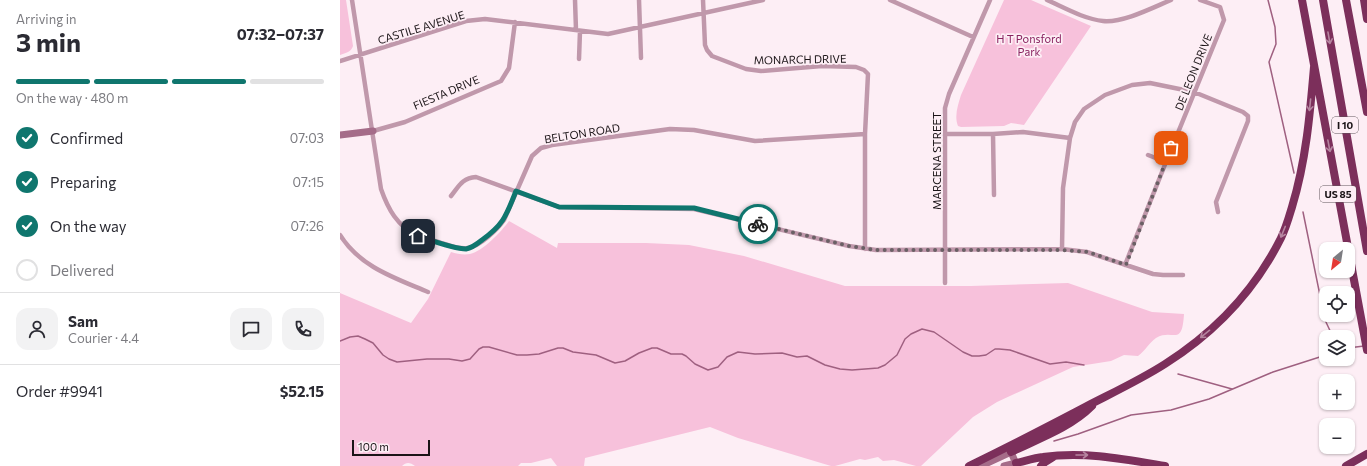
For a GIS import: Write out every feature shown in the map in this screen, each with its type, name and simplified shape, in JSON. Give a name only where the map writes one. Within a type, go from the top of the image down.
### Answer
[{"type":"highway","name":"US 85","points":[[1302,0],[1367,350]]},
{"type":"highway","name":"I 10","points":[[1322,0],[1367,251]]},
{"type":"highway","name":"I 10","points":[[1346,0],[1367,112]]},
{"type":"highway","points":[[1364,0],[1367,19]]},
{"type":"highway","points":[[970,466],[1132,383],[1166,363],[1218,324],[1233,308],[1261,270],[1281,238],[1294,200],[1306,147],[1314,67]]},
{"type":"highway","points":[[1011,452],[1067,425],[1084,414],[1098,400]]},
{"type":"highway","points":[[1041,466],[1056,456]]},
{"type":"highway","points":[[1016,464],[1042,457],[1104,456],[1164,466]]},
{"type":"highway","points":[[1346,466],[1365,456]]},
{"type":"main road","name":"FIESTA DRIVE","points":[[340,136],[373,131]]},
{"type":"main road","points":[[981,466],[1011,452],[1016,464],[1004,466]]},
{"type":"street","name":"BELTON ROAD","points":[[352,0],[381,189],[387,205],[400,223],[418,236],[459,248],[466,249],[473,247],[500,226],[532,156],[541,148],[552,145],[670,129],[694,130],[755,141],[865,134]]},
{"type":"street","points":[[575,0],[579,59]]},
{"type":"street","points":[[639,0],[641,58]]},
{"type":"street","name":"MONARCH DRIVE","points":[[703,0],[705,45],[712,56],[746,69],[761,71],[822,66],[856,67],[864,70],[868,74],[865,134],[865,249]]},
{"type":"street","name":"CASTILE AVENUE","points":[[340,61],[466,21],[485,19],[608,34],[763,0]]},
{"type":"street","points":[[890,0],[973,37]]},
{"type":"street","name":"MARCENA STREET","points":[[945,283],[945,108],[949,94],[990,0]]},
{"type":"street","points":[[1047,0],[1088,18],[1103,21],[1123,19],[1171,0]]},
{"type":"street","name":"DE LEON DRIVE","points":[[1126,265],[1224,20],[1220,8],[1200,0]]},
{"type":"street","name":"FIESTA DRIVE","points":[[373,131],[406,122],[501,81],[509,68],[515,22]]},
{"type":"street","points":[[1062,250],[1063,188],[1070,138],[1075,122],[1084,109],[1105,95],[1132,85],[1150,83],[1194,92],[1243,112],[1248,116],[1248,121],[1216,202],[1218,212]]},
{"type":"street","points":[[945,134],[993,134],[1023,132],[1070,138]]},
{"type":"street","points":[[993,134],[994,195]]},
{"type":"street","points":[[1148,155],[1166,162]]},
{"type":"street","points":[[451,196],[468,177],[476,177],[559,207],[699,209],[865,249],[945,251],[1062,250],[1088,252],[1148,273],[1158,275],[1183,275]]},
{"type":"street","points":[[340,235],[349,248],[367,264],[378,271],[428,292]]},
{"type":"green space","points":[[340,0],[346,0],[353,46],[350,51],[340,55]]},
{"type":"green space","name":"H T Ponsford Park","points":[[1004,0],[1031,0],[1091,26],[1024,125],[1011,123],[1004,126],[958,126],[956,114],[961,95]]},
{"type":"green space","points":[[509,221],[557,248],[558,243],[646,243],[689,245],[744,256],[845,286],[971,286],[1068,283],[1152,312],[1184,314],[1183,324],[1179,334],[1162,335],[1156,338],[1138,356],[1124,355],[1111,361],[1073,367],[997,402],[973,417],[921,466],[894,460],[883,461],[878,457],[865,460],[860,459],[831,466],[738,438],[710,427],[585,458],[584,466],[557,466],[551,458],[531,463],[521,463],[518,466],[415,466],[408,463],[402,466],[340,466],[340,293],[411,323],[428,299],[451,252],[458,254],[470,254],[475,252],[491,240]]},
{"type":"waterway","points":[[1268,0],[1275,27],[1276,44],[1269,62],[1294,173]]},
{"type":"waterway","points":[[1303,212],[1325,320],[1330,330]]},
{"type":"waterway","points":[[340,341],[358,336],[373,343],[383,355],[397,362],[427,359],[449,359],[462,361],[470,359],[479,349],[489,347],[517,355],[539,354],[558,348],[563,348],[573,352],[596,355],[615,363],[625,361],[652,348],[657,348],[671,354],[682,354],[695,364],[708,370],[718,367],[727,357],[738,352],[755,354],[782,353],[797,357],[807,356],[825,365],[840,369],[852,370],[878,368],[885,365],[897,355],[905,339],[911,334],[922,329],[934,332],[963,352],[972,356],[986,355],[995,349],[999,349],[1010,350],[1050,364],[1066,362],[1084,365]]},
{"type":"waterway","points":[[1355,347],[1364,346]]},
{"type":"waterway","points":[[1054,441],[1131,415],[1171,410],[1209,399],[1273,372],[1319,357]]},
{"type":"waterway","points":[[1178,374],[1232,389]]},
{"type":"way so far","points":[[758,224],[849,246],[876,250],[1083,251],[1126,265],[1171,148]]},
{"type":"route","points":[[418,236],[459,248],[466,249],[473,247],[500,226],[516,191],[559,207],[694,208],[758,224]]}]
